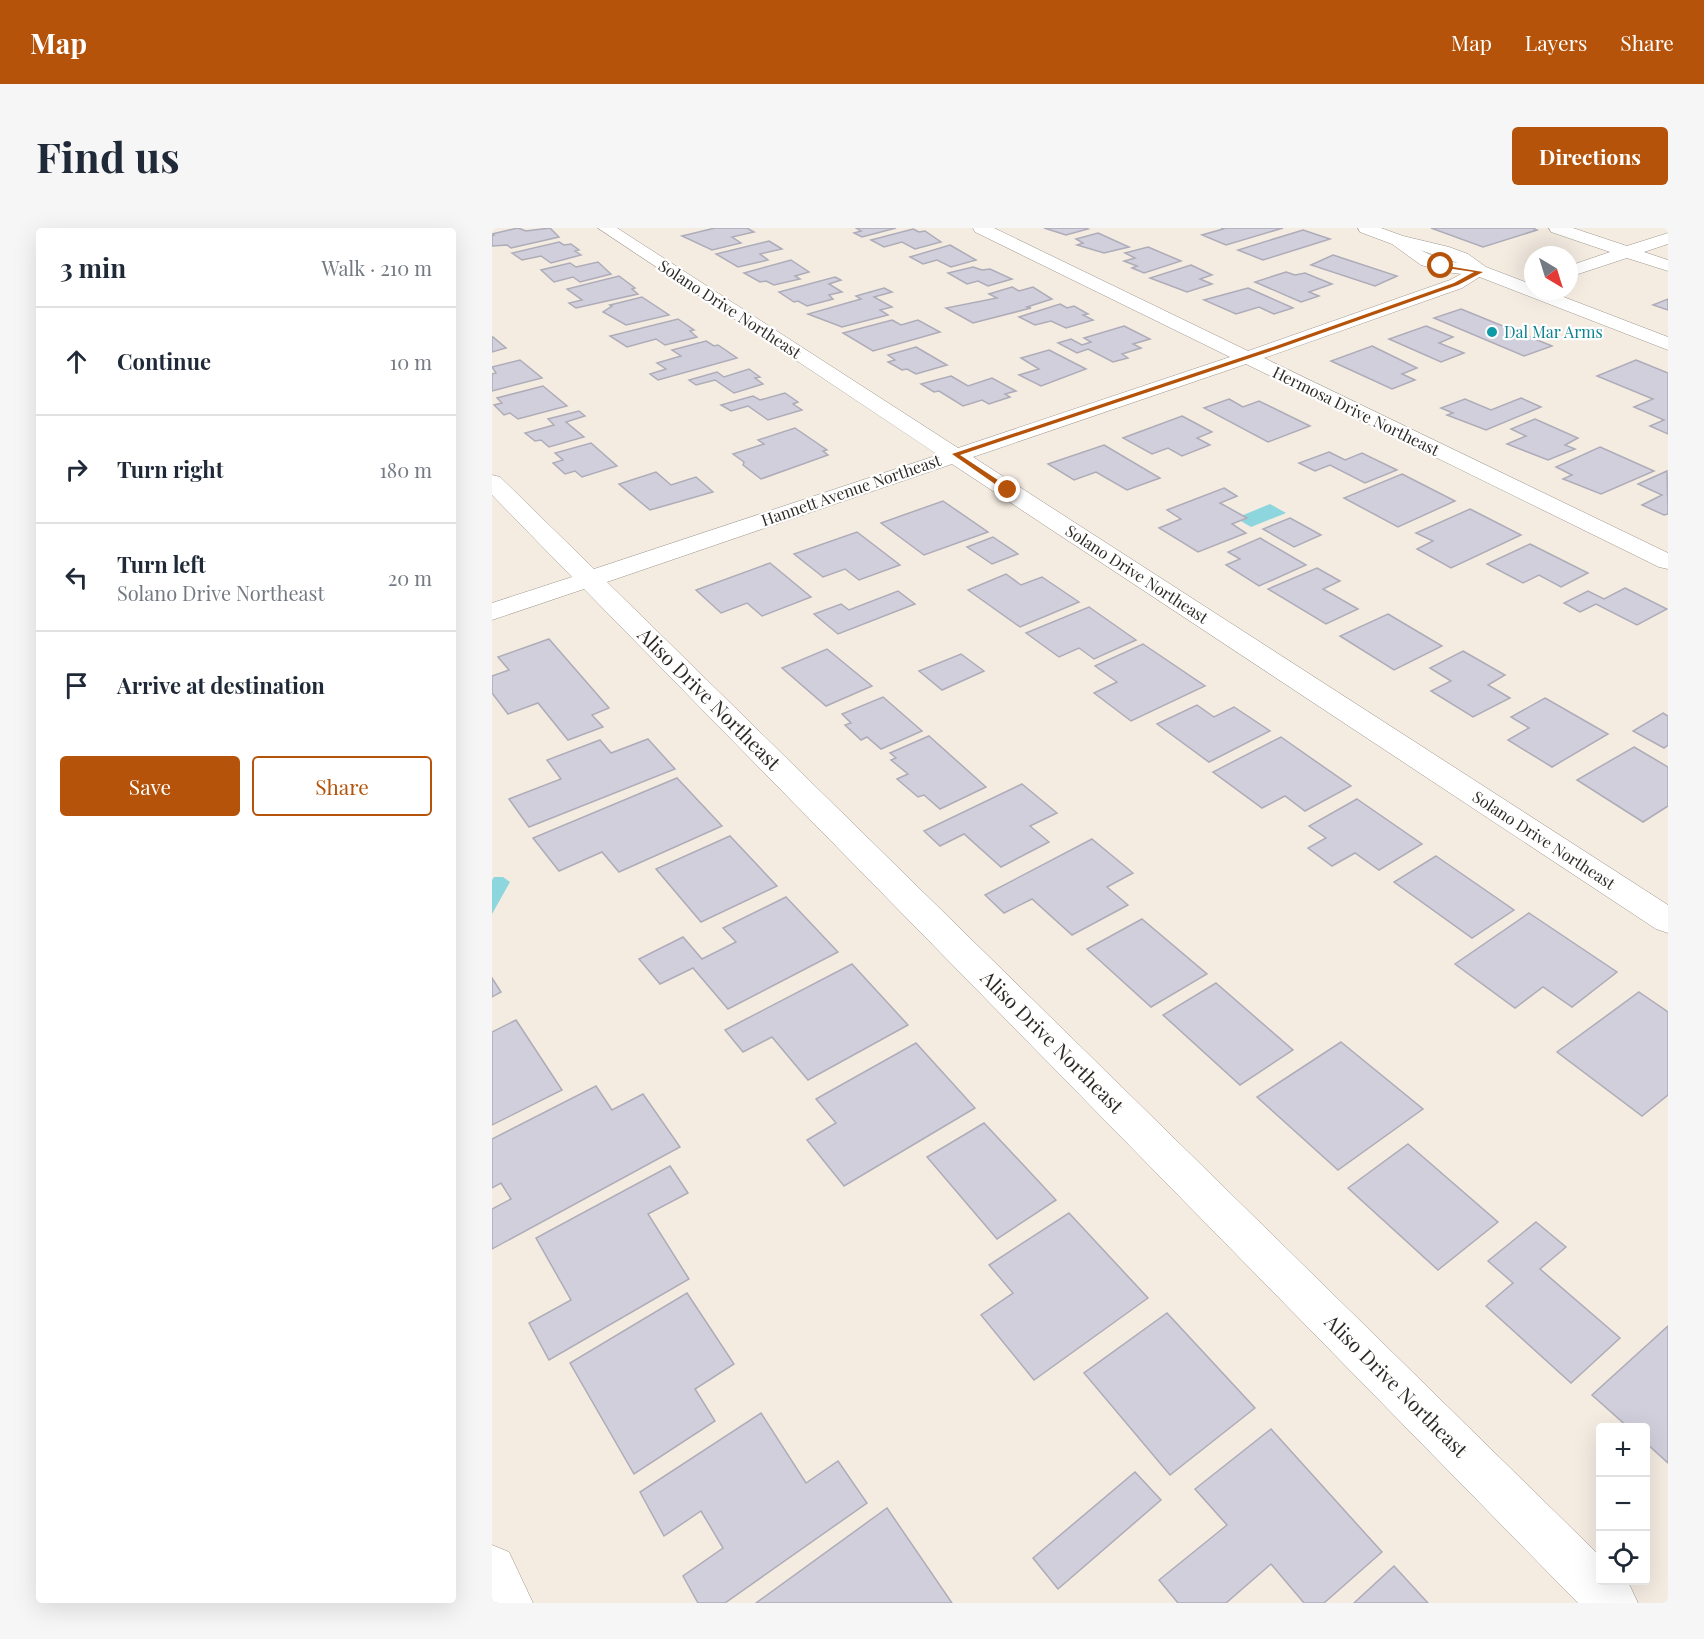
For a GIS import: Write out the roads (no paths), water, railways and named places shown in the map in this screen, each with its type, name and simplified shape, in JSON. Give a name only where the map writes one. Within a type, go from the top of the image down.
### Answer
[{"type":"street","name":"Solano Drive Northeast","points":[[606,228],[1668,921]]},
{"type":"street","name":"Hermosa Drive Northeast","points":[[981,228],[1668,562]]},
{"type":"street","points":[[1366,228],[1399,241],[1414,255],[1441,266],[1480,272],[1524,285]]},
{"type":"street","points":[[1557,228],[1668,266]]},
{"type":"street","points":[[1578,269],[1668,238]]},
{"type":"street","name":"Hannett Avenue Northeast","points":[[492,612],[955,454],[1246,358],[1456,284],[1480,272]]},
{"type":"street","points":[[1563,300],[1668,344]]},
{"type":"street","name":"Aliso Drive Northeast","points":[[492,482],[1613,1603]]},
{"type":"street","points":[[492,1569],[507,1603]]},
{"type":"water","points":[[1270,504],[1286,513],[1251,527],[1236,518]]},
{"type":"water","points":[[494,877],[503,877],[510,882],[492,914],[492,880]]},
{"type":"place","name":"Dal Mar Arms","points":[[1492,332]]}]
